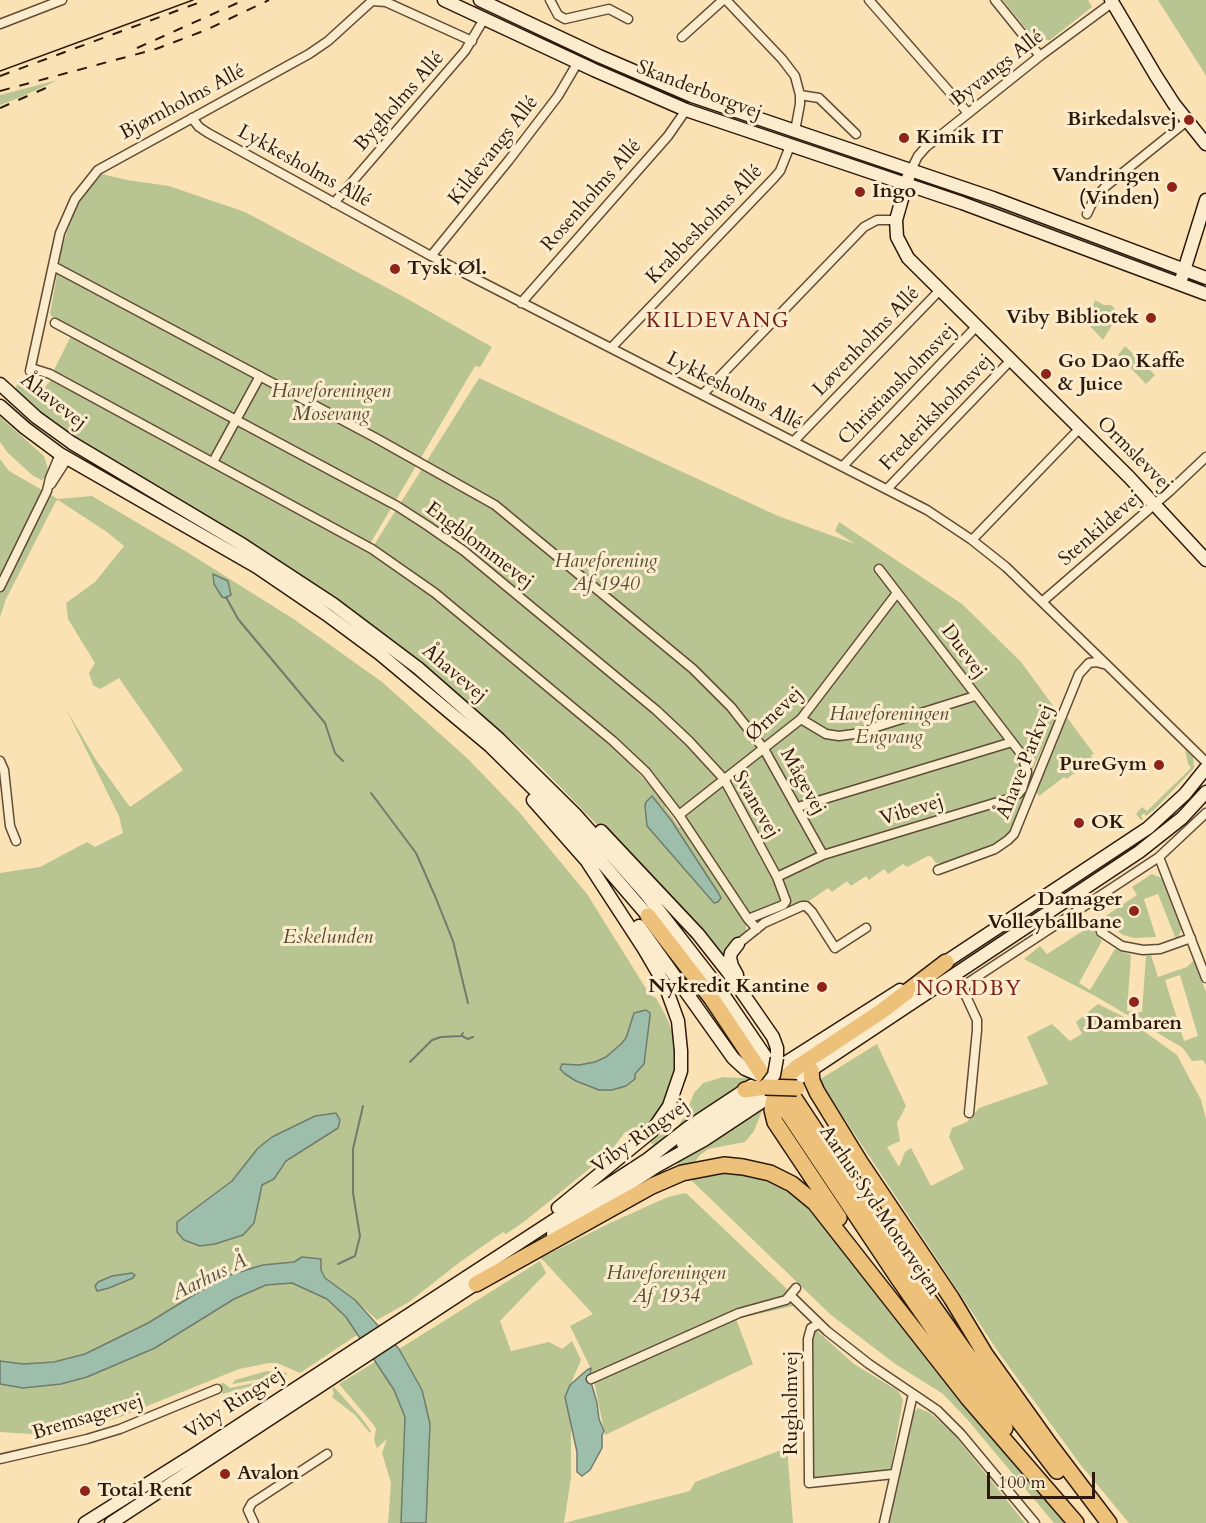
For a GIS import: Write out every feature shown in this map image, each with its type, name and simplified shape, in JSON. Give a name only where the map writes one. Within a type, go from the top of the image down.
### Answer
[{"type":"highway","name":"Aarhus Syd Motorvejen","points":[[648,916],[718,1008],[954,1359],[1025,1453],[1083,1523]]},
{"type":"highway","points":[[935,1356],[784,1137],[773,1117],[777,1082],[882,1011],[946,962]]},
{"type":"highway","name":"Aarhus Syd Motorvejen","points":[[777,1082],[970,1358],[1034,1443],[1102,1523]]},
{"type":"highway","points":[[777,1082],[813,1098],[860,1162]]},
{"type":"highway","points":[[777,1082],[813,1086],[860,1162],[952,1299],[984,1354],[1109,1523]]},
{"type":"highway","points":[[476,1284],[670,1177],[711,1166],[734,1166],[762,1171],[785,1180],[808,1196],[822,1210],[869,1274],[935,1356],[1014,1453],[1076,1523]]},
{"type":"main road","name":"Skanderborgvej","points":[[444,0],[686,110],[906,184],[1206,294]]},
{"type":"main road","name":"Skanderborgvej","points":[[480,0],[493,3],[661,84],[1002,202],[1206,278]]},
{"type":"main road","points":[[1112,1],[1156,76],[1206,144]]},
{"type":"main road","points":[[484,19],[493,3]]},
{"type":"main road","points":[[906,184],[911,170]]},
{"type":"main road","name":"Ormslevvej","points":[[906,184],[896,220],[897,237],[903,251],[939,291],[1155,504],[1206,560]]},
{"type":"main road","points":[[1180,284],[1206,200]]},
{"type":"main road","name":"Åhavevej","points":[[0,384],[36,417],[66,452],[74,454],[212,526],[286,572],[361,624],[418,668],[504,744],[575,814],[646,894],[716,984],[777,1082]]},
{"type":"main road","points":[[0,395],[24,417],[61,445],[66,452]]},
{"type":"main road","name":"Åhavevej","points":[[0,406],[25,428],[257,567],[354,634],[490,746],[566,822],[648,916]]},
{"type":"main road","points":[[408,677],[418,691],[472,739],[531,797],[588,863],[628,911],[739,1064],[777,1082],[776,1044]]},
{"type":"main road","points":[[504,744],[512,743],[518,748],[636,866],[698,934],[759,1015],[782,1050],[790,1052],[805,1044],[819,1042]]},
{"type":"main road","name":"Viby Ringvej","points":[[390,1333],[423,1305],[652,1162],[719,1130],[777,1082],[819,1042],[946,962],[1148,828],[1185,794],[1206,768]]},
{"type":"main road","name":"Viby Ringvej","points":[[667,1154],[689,1127],[777,1082],[1139,852],[1182,818],[1206,792]]},
{"type":"main road","points":[[423,1305],[471,1267],[554,1212],[634,1148],[659,1123],[675,1093],[681,1071],[681,1051],[678,1021],[665,985],[588,863]]},
{"type":"main road","points":[[741,941],[731,953],[731,962],[756,1002],[759,1015]]},
{"type":"main road","name":"Viby Ringvej","points":[[111,1523],[390,1333],[476,1284],[652,1162]]},
{"type":"main road","name":"Viby Ringvej","points":[[85,1523],[365,1350]]},
{"type":"street","points":[[0,24],[48,2],[62,0]]},
{"type":"street","points":[[550,0],[558,15],[565,19],[609,9],[628,19]]},
{"type":"street","points":[[682,36],[724,0],[790,68],[795,76],[800,95],[800,112],[795,131]]},
{"type":"street","points":[[869,0],[968,113]]},
{"type":"street","points":[[995,0],[1040,56]]},
{"type":"street","name":"Bjørnholms Allé","points":[[213,462],[50,374],[30,371],[60,233],[75,199],[93,174],[111,161],[309,54],[372,1],[386,2],[472,41]]},
{"type":"street","name":"Byvangs Allé","points":[[911,170],[926,147],[1112,1]]},
{"type":"street","name":"Bygholms Allé","points":[[334,202],[465,51],[484,19]]},
{"type":"street","name":"Kildevangs Allé","points":[[431,256],[558,96],[578,62]]},
{"type":"street","points":[[800,95],[819,98],[856,134]]},
{"type":"street","name":"Rosenholms Allé","points":[[521,303],[668,136],[686,110]]},
{"type":"street","name":"Lykkesholms Allé","points":[[192,118],[208,133],[431,256],[927,510],[972,540],[1006,567],[1206,762]]},
{"type":"street","points":[[1087,214],[1093,201],[1105,187],[1187,121]]},
{"type":"street","name":"Krabbesholms Allé","points":[[611,348],[774,178],[780,171],[790,146]]},
{"type":"street","points":[[703,394],[864,227],[877,220],[896,220]]},
{"type":"street","points":[[53,266],[260,376],[213,462],[372,549],[435,593],[613,741],[646,772],[679,815],[757,929]]},
{"type":"street","name":"Løvenholms Allé","points":[[794,441],[939,291]]},
{"type":"street","points":[[55,323],[235,420]]},
{"type":"street","name":"Christiansholmsvej","points":[[843,466],[976,327]]},
{"type":"street","name":"Frederiksholmsvej","points":[[886,489],[1011,360]]},
{"type":"street","name":"Mågevej","points":[[260,376],[495,505],[672,651],[731,707],[764,749],[823,855]]},
{"type":"street","name":"Engblommevej","points":[[235,420],[397,506],[464,551],[622,682]]},
{"type":"street","points":[[972,540],[1080,428]]},
{"type":"street","points":[[0,587],[49,486],[50,478],[66,452]]},
{"type":"street","name":"Stenkildevej","points":[[1043,601],[1206,457]]},
{"type":"street","name":"Duevej","points":[[879,569],[1022,755]]},
{"type":"street","name":"Ørnevej","points":[[679,815],[801,719],[897,593]]},
{"type":"street","name":"Åhave Parkvej","points":[[938,870],[995,849],[1014,834],[1079,674],[1086,665],[1093,662],[1107,665]]},
{"type":"street","name":"Svanevej","points":[[622,682],[689,741],[724,779],[777,877],[786,901],[783,905],[748,919]]},
{"type":"street","points":[[801,719],[826,734],[839,736],[854,734],[975,696]]},
{"type":"street","points":[[798,807],[1012,742]]},
{"type":"street","name":"Vibevej","points":[[777,877],[823,855],[1011,798],[1022,789],[1027,772],[1022,755]]},
{"type":"street","points":[[0,761],[4,770],[10,826],[16,841]]},
{"type":"street","points":[[969,1113],[977,1025],[965,994],[966,985],[1159,856],[1206,813]]},
{"type":"street","points":[[1159,856],[1206,978]]},
{"type":"street","points":[[741,941],[769,920],[802,906],[810,908],[836,948],[866,928]]},
{"type":"street","points":[[1101,932],[1122,946],[1143,950],[1160,949],[1191,938]]},
{"type":"street","points":[[591,1379],[739,1313],[778,1303],[791,1296],[796,1288]]},
{"type":"street","points":[[791,1296],[819,1324],[868,1364],[937,1410],[961,1434],[1035,1523]]},
{"type":"street","name":"Rugholmvej","points":[[819,1324],[811,1328],[808,1339],[809,1483],[894,1474]]},
{"type":"street","name":"Bremsagervej","points":[[0,1459],[120,1429],[217,1389]]},
{"type":"street","points":[[884,1523],[913,1394]]},
{"type":"street","points":[[254,1523],[248,1510],[252,1503],[327,1454]]},
{"type":"green space","points":[[1003,0],[1088,0],[1092,7],[1050,40],[1034,39]]},
{"type":"green space","points":[[1158,0],[1206,0],[1206,76],[1200,66]]},
{"type":"green space","points":[[502,19],[534,35],[894,169],[893,172],[832,155],[689,106],[501,22]]},
{"type":"green space","points":[[58,80],[21,97],[0,105],[0,95]]},
{"type":"green space","name":"Haveforeningen Mosevang","points":[[102,174],[169,186],[245,212],[492,347],[480,367],[475,366],[370,544],[53,372],[74,330],[50,314],[62,247],[75,209],[84,193]]},
{"type":"green space","points":[[926,184],[990,202],[1169,269],[1167,271],[1092,247],[925,186]]},
{"type":"green space","points":[[1095,300],[1104,305],[1111,305],[1119,313],[1103,340],[1089,325],[1096,317],[1094,314],[1097,310],[1093,307]]},
{"type":"green space","points":[[1125,346],[1155,375],[1146,384],[1118,355]]},
{"type":"green space","points":[[479,378],[778,516],[855,544],[835,531],[839,522],[962,604],[1021,662],[1054,707],[1051,714],[1056,719],[1032,771],[1034,774],[1008,835],[996,843],[945,864],[936,863],[932,857],[928,856],[907,867],[903,864],[888,874],[884,869],[869,880],[866,876],[851,886],[847,881],[832,892],[828,888],[809,901],[761,921],[758,925],[752,920],[686,816],[609,740],[424,585],[402,570],[372,555],[406,576],[456,613],[618,751],[667,804],[665,807],[679,827],[685,829],[746,924],[746,932],[727,952],[726,961],[691,921],[531,757],[445,683],[298,574],[56,426],[14,392],[18,382],[24,384],[28,379],[45,387],[52,379],[369,553]],"holes":[[[652,796],[671,820],[719,894],[721,898],[718,902],[713,903],[647,826],[646,802]]]},
{"type":"green space","points":[[0,417],[44,456],[48,469],[46,478],[41,480],[32,475],[7,452],[0,442]]},
{"type":"green space","name":"Eskelunden","points":[[0,459],[9,471],[58,499],[92,496],[295,620],[382,682],[467,758],[520,813],[587,894],[650,995],[656,998],[667,1018],[674,1037],[678,1066],[670,1096],[644,1130],[636,1127],[628,1133],[625,1132],[611,1151],[525,1221],[506,1234],[503,1232],[409,1302],[377,1320],[325,1278],[321,1270],[302,1257],[294,1262],[263,1265],[223,1277],[148,1323],[85,1354],[54,1362],[23,1364],[0,1361],[0,873],[40,867],[87,842],[95,847],[123,833],[119,816],[66,709],[96,760],[130,807],[183,770],[119,678],[100,689],[93,685],[89,673],[95,663],[68,619],[66,603],[95,582],[124,546],[107,532],[58,500],[56,501],[6,599],[0,617]],"holes":[[[288,1160],[274,1179],[262,1185],[254,1223],[219,1192],[232,1181]]]},
{"type":"green space","points":[[1066,716],[1094,754],[1091,755],[1093,761],[1066,779],[1064,777],[1039,796],[1036,792]]},
{"type":"green space","points":[[1185,750],[1193,757],[1194,768],[1156,808],[1146,816],[1144,813],[1141,820],[1136,814],[1142,807],[1147,811],[1191,768]]},
{"type":"green space","points":[[1206,777],[1160,830],[1136,848],[860,1031],[957,961],[1134,844]]},
{"type":"green space","points":[[1152,874],[1164,879],[1182,928],[1178,938],[1175,937],[1158,894],[1144,899],[1156,937],[1134,938],[1123,935],[1108,924],[1095,933],[1102,941],[1079,983],[1090,990],[1115,949],[1131,955],[1127,1011],[1142,1012],[1146,956],[1151,955],[1158,977],[1187,967],[1194,960],[1206,992],[1206,1065],[1203,1060],[1192,1061],[1183,1048],[1097,997],[1024,959],[1040,946],[1047,954],[1137,895],[1132,887]],"holes":[[[1180,975],[1198,1036],[1184,1041],[1165,980]]]},
{"type":"green space","points":[[1098,1004],[1124,1017],[1177,1055],[1201,1100],[1206,1119],[1206,1523],[1129,1523],[1080,1464],[999,1353],[819,1080],[877,1044],[906,1106],[897,1123],[900,1141],[887,1147],[899,1167],[905,1152],[911,1148],[931,1186],[964,1169],[949,1137],[952,1128],[967,1122],[979,1108],[1048,1084],[1027,1037],[1052,1024],[1070,1041],[1082,1034],[1076,1022]]},
{"type":"green space","points":[[723,1077],[751,1077],[753,1080],[656,1147],[649,1141],[678,1126],[685,1116],[694,1093],[703,1083]]},
{"type":"green space","points":[[764,1106],[754,1131],[745,1142],[708,1149],[692,1165],[682,1168],[674,1161]]},
{"type":"green space","points":[[724,1172],[769,1179],[811,1205],[1071,1523],[1054,1523],[943,1394],[894,1363],[831,1315],[692,1181],[692,1177]]},
{"type":"green space","name":"Haveforeningen Af 1934","points":[[686,1193],[786,1288],[793,1306],[736,1319],[753,1364],[605,1435],[592,1371],[570,1326],[593,1314],[541,1258],[668,1197]]},
{"type":"green space","points":[[540,1261],[546,1273],[500,1321],[511,1351],[549,1342],[562,1349],[572,1341],[581,1360],[565,1397],[570,1413],[571,1478],[564,1523],[426,1523],[430,1424],[422,1390],[399,1349]]},
{"type":"green space","points":[[292,1283],[327,1299],[346,1317],[357,1335],[300,1373],[277,1363],[269,1363],[239,1369],[120,1417],[88,1426],[32,1434],[0,1432],[0,1384],[23,1388],[61,1384],[87,1377],[155,1348],[234,1299],[266,1285]]},
{"type":"green space","points":[[816,1330],[854,1364],[898,1391],[903,1400],[889,1478],[812,1487],[810,1336]]},
{"type":"green space","points":[[375,1362],[394,1390],[405,1417],[401,1523],[388,1523],[391,1483],[382,1453],[387,1439],[377,1448],[374,1440],[376,1429],[339,1384]]},
{"type":"green space","points":[[267,1371],[287,1373],[285,1376],[288,1382],[271,1377],[232,1384],[235,1380]]},
{"type":"green space","points":[[263,1381],[280,1383],[281,1386],[262,1383],[222,1394],[219,1384],[224,1383],[230,1388]]},
{"type":"green space","points":[[334,1387],[360,1416],[371,1431],[370,1433],[355,1415],[332,1397]]},
{"type":"green space","points":[[918,1408],[930,1413],[952,1432],[1025,1523],[887,1523],[908,1419]]},
{"type":"green space","points":[[787,1448],[793,1523],[564,1523],[690,1491],[695,1482]]},
{"type":"shaded area","points":[[213,574],[228,581],[231,595],[222,597],[214,584]]},
{"type":"shaded area","points":[[652,796],[671,820],[719,894],[721,898],[718,902],[714,903],[647,826],[645,806]]},
{"type":"shaded area","points":[[646,1010],[650,1016],[644,1064],[635,1074],[635,1079],[626,1086],[612,1090],[599,1090],[576,1081],[560,1069],[562,1064],[579,1065],[606,1057],[626,1038],[634,1013]]},
{"type":"shaded area","points":[[336,1113],[340,1120],[338,1128],[286,1161],[274,1179],[262,1185],[254,1223],[243,1235],[200,1246],[184,1240],[177,1232],[177,1222],[232,1181],[258,1148],[272,1137],[315,1116]]},
{"type":"shaded area","points":[[302,1257],[321,1259],[321,1270],[325,1278],[355,1300],[399,1349],[422,1390],[430,1424],[426,1523],[401,1523],[405,1417],[394,1390],[346,1317],[327,1299],[292,1283],[266,1285],[234,1299],[155,1348],[87,1377],[61,1384],[23,1388],[0,1384],[0,1361],[23,1364],[54,1362],[85,1354],[148,1323],[223,1277],[263,1265],[294,1262]]},
{"type":"shaded area","points":[[132,1273],[135,1275],[133,1278],[97,1291],[95,1286],[98,1282],[112,1276]]},
{"type":"shaded area","points":[[591,1368],[590,1379],[604,1431],[602,1448],[590,1470],[582,1476],[577,1472],[577,1452],[565,1397],[570,1385]]},
{"type":"waterway","points":[[226,597],[238,619],[325,723],[335,753],[343,761]]},
{"type":"waterway","points":[[371,793],[416,853],[453,941],[468,1003]]},
{"type":"waterway","points":[[410,1062],[432,1040],[461,1036],[463,1033]]},
{"type":"waterway","points":[[462,1036],[468,1039],[473,1037]]},
{"type":"waterway","points":[[338,1264],[355,1256],[360,1236],[353,1193],[353,1149],[363,1106]]},
{"type":"tram line","points":[[0,71],[193,0]]},
{"type":"railway","points":[[0,76],[206,0]]},
{"type":"railway","points":[[137,48],[244,0]]},
{"type":"railway","points":[[0,91],[156,49],[206,30],[269,0]]},
{"type":"railway","points":[[0,108],[55,84]]},
{"type":"place","name":"Birkedalsvej","points":[[1189,120]]},
{"type":"place","name":"Kimik IT","points":[[904,138]]},
{"type":"place","name":"Vandringen (Vinden)","points":[[1172,187]]},
{"type":"place","name":"Ingo","points":[[860,192]]},
{"type":"place","name":"Tysk Øl.","points":[[395,269]]},
{"type":"place","name":"Viby Bibliotek","points":[[1151,318]]},
{"type":"place","name":"Go Dao Kaffe & Juice","points":[[1046,374]]},
{"type":"place","name":"PureGym","points":[[1159,765]]},
{"type":"place","name":"OK","points":[[1079,823]]},
{"type":"place","name":"Damager Volleyballbane","points":[[1134,911]]},
{"type":"place","name":"Nykredit Kantine","points":[[822,987]]},
{"type":"place","name":"Dambaren","points":[[1134,1002]]},
{"type":"place","name":"Avalon","points":[[225,1474]]},
{"type":"place","name":"Total Rent","points":[[85,1491]]},
{"type":"district","name":"KILDEVANG","points":[[718,322]]},
{"type":"district","name":"NORDBY","points":[[969,990]]},
{"type":"park label","name":"Haveforening Af 1940","points":[[606,574]]},
{"type":"park label","name":"Haveforeningen Engvang","points":[[889,726]]},
{"type":"water label","name":"Aarhus Å","points":[[210,1278]]}]
